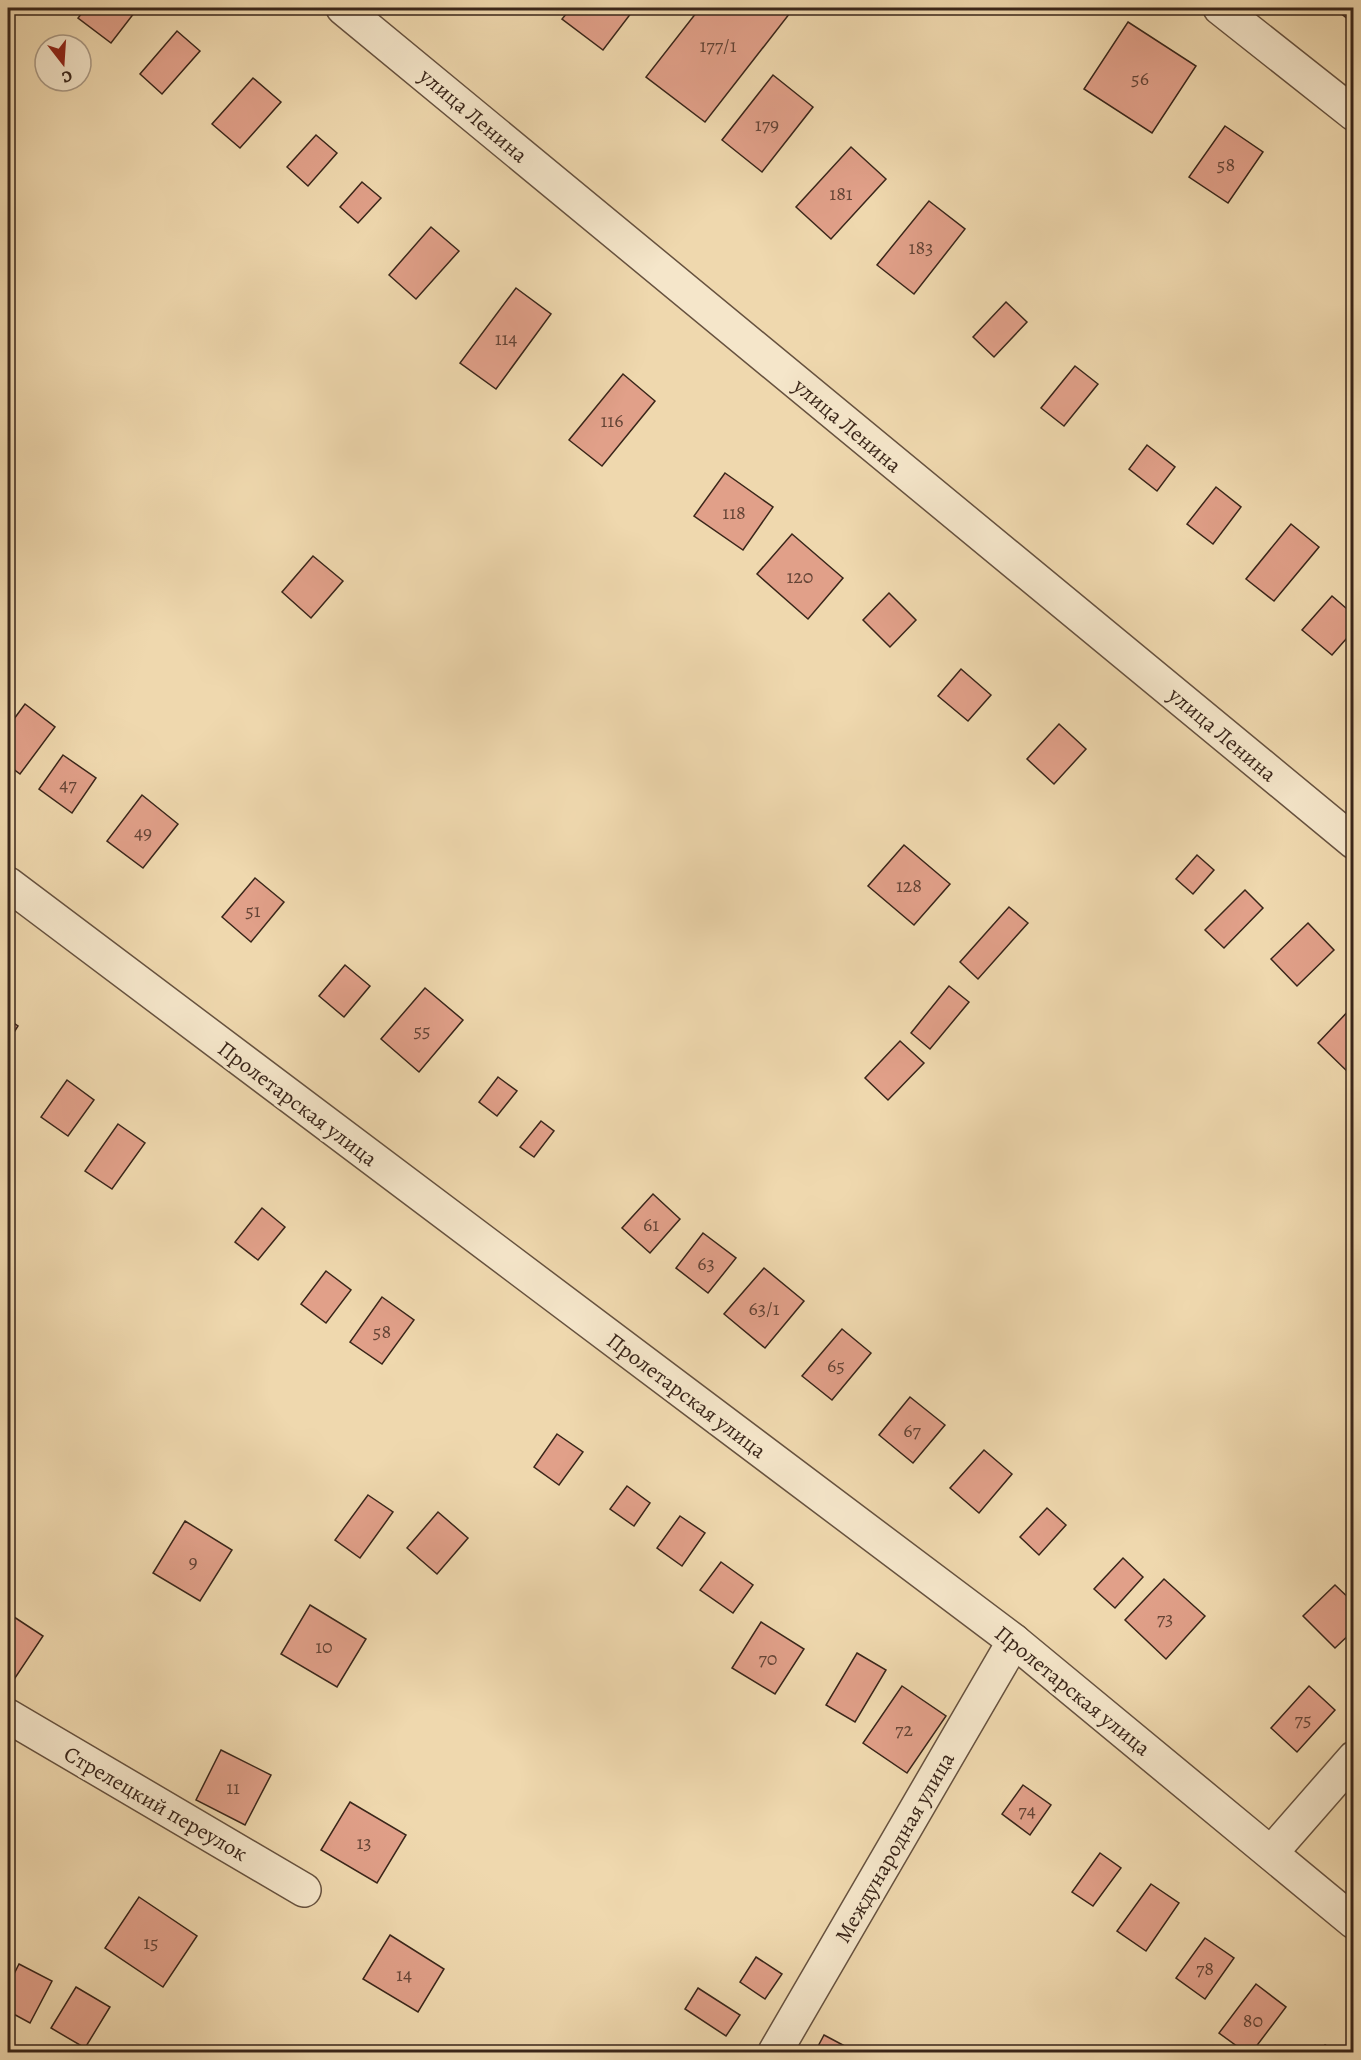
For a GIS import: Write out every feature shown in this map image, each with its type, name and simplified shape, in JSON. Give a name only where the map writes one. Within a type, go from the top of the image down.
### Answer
[{"type":"street","name":"улица Ленина","points":[[343,8],[1353,842]]},
{"type":"street","points":[[1220,8],[1353,114]]},
{"type":"street","name":"Пролетарская улица","points":[[8,884],[1014,1641],[1353,1922]]},
{"type":"street","name":"Международная улица","points":[[775,2052],[1014,1641]]},
{"type":"street","name":"Стрелецкий переулок","points":[[8,1716],[304,1890]]},
{"type":"street","points":[[1271,1853],[1353,1758]]},
{"type":"building","points":[[86,8],[138,8],[111,43],[78,18]]},
{"type":"building","points":[[571,8],[635,8],[603,50],[562,19]]},
{"type":"building","points":[[700,8],[782,8],[790,13],[705,122],[646,77]]},
{"type":"building","points":[[1334,8],[1354,8],[1354,24]]},
{"type":"building","points":[[1128,22],[1196,66],[1152,133],[1084,89]]},
{"type":"building","points":[[177,31],[200,51],[162,94],[140,74]]},
{"type":"building","points":[[773,75],[813,107],[762,172],[722,140]]},
{"type":"building","points":[[253,78],[281,102],[240,148],[212,124]]},
{"type":"building","points":[[1225,126],[1263,152],[1228,203],[1189,177]]},
{"type":"building","points":[[316,135],[337,153],[308,186],[287,167]]},
{"type":"building","points":[[851,147],[886,179],[831,239],[796,207]]},
{"type":"building","points":[[362,182],[381,198],[358,223],[340,207]]},
{"type":"building","points":[[929,201],[965,229],[914,294],[877,265]]},
{"type":"building","points":[[431,227],[459,251],[416,299],[389,275]]},
{"type":"building","points":[[516,288],[551,314],[496,389],[460,363]]},
{"type":"building","points":[[1006,302],[1027,322],[994,357],[973,337]]},
{"type":"building","points":[[1075,366],[1098,384],[1064,426],[1041,408]]},
{"type":"building","points":[[623,374],[655,401],[602,466],[569,440]]},
{"type":"building","points":[[1147,445],[1175,467],[1157,491],[1129,469]]},
{"type":"building","points":[[725,473],[773,507],[743,550],[694,516]]},
{"type":"building","points":[[1216,487],[1241,507],[1213,544],[1187,524]]},
{"type":"building","points":[[1291,524],[1319,547],[1274,601],[1246,579]]},
{"type":"building","points":[[792,534],[843,578],[808,619],[757,574]]},
{"type":"building","points":[[313,556],[343,581],[311,618],[282,592]]},
{"type":"building","points":[[889,593],[916,620],[890,647],[863,620]]},
{"type":"building","points":[[1332,596],[1354,615],[1354,630],[1332,655],[1302,630]]},
{"type":"building","points":[[961,669],[991,695],[968,721],[938,696]]},
{"type":"building","points":[[25,704],[55,727],[20,774],[8,765],[8,727]]},
{"type":"building","points":[[1059,724],[1086,749],[1054,784],[1027,759]]},
{"type":"building","points":[[63,755],[96,778],[72,813],[39,789]]},
{"type":"building","points":[[142,795],[178,824],[143,868],[107,841]]},
{"type":"building","points":[[904,845],[950,884],[914,925],[868,886]]},
{"type":"building","points":[[1197,855],[1214,870],[1193,894],[1176,879]]},
{"type":"building","points":[[255,878],[284,902],[251,942],[222,917]]},
{"type":"building","points":[[1245,890],[1263,908],[1224,948],[1205,930]]},
{"type":"building","points":[[1009,907],[1028,923],[978,979],[960,962]]},
{"type":"building","points":[[1308,923],[1334,950],[1297,986],[1271,959]]},
{"type":"building","points":[[345,965],[370,986],[344,1017],[319,996]]},
{"type":"building","points":[[949,986],[969,1002],[930,1049],[911,1033]]},
{"type":"building","points":[[425,988],[463,1020],[419,1072],[381,1039]]},
{"type":"building","points":[[1354,1005],[1354,1070],[1350,1074],[1318,1043]]},
{"type":"building","points":[[8,1019],[18,1026],[8,1042]]},
{"type":"building","points":[[900,1041],[924,1063],[888,1100],[865,1078]]},
{"type":"building","points":[[498,1077],[517,1091],[497,1116],[479,1102]]},
{"type":"building","points":[[67,1080],[94,1100],[68,1136],[41,1117]]},
{"type":"building","points":[[541,1121],[554,1131],[534,1157],[520,1147]]},
{"type":"building","points":[[118,1124],[145,1143],[112,1189],[85,1171]]},
{"type":"building","points":[[653,1194],[680,1219],[650,1253],[622,1228]]},
{"type":"building","points":[[262,1208],[285,1227],[258,1260],[235,1242]]},
{"type":"building","points":[[703,1233],[736,1258],[708,1293],[676,1268]]},
{"type":"building","points":[[764,1268],[804,1301],[765,1348],[724,1314]]},
{"type":"building","points":[[326,1271],[351,1290],[326,1323],[301,1304]]},
{"type":"building","points":[[382,1297],[414,1320],[382,1364],[350,1342]]},
{"type":"building","points":[[842,1329],[871,1353],[832,1400],[802,1376]]},
{"type":"building","points":[[910,1397],[945,1425],[913,1463],[879,1435]]},
{"type":"building","points":[[557,1434],[583,1452],[559,1485],[534,1467]]},
{"type":"building","points":[[984,1450],[1012,1474],[979,1513],[950,1488]]},
{"type":"building","points":[[627,1486],[650,1503],[634,1526],[610,1509]]},
{"type":"building","points":[[368,1495],[393,1512],[360,1558],[335,1540]]},
{"type":"building","points":[[1047,1508],[1066,1525],[1039,1555],[1020,1537]]},
{"type":"building","points":[[438,1512],[468,1538],[437,1574],[407,1548]]},
{"type":"building","points":[[680,1516],[705,1533],[682,1566],[657,1548]]},
{"type":"building","points":[[185,1521],[232,1550],[200,1601],[153,1573]]},
{"type":"building","points":[[1123,1558],[1143,1577],[1115,1608],[1094,1589]]},
{"type":"building","points":[[721,1562],[753,1585],[733,1613],[700,1590]]},
{"type":"building","points":[[1164,1579],[1205,1616],[1166,1659],[1125,1620]]},
{"type":"building","points":[[1335,1585],[1354,1603],[1354,1630],[1335,1648],[1303,1616]]},
{"type":"building","points":[[310,1605],[366,1639],[337,1687],[281,1654]]},
{"type":"building","points":[[8,1613],[43,1636],[15,1678],[8,1673]]},
{"type":"building","points":[[761,1622],[804,1649],[775,1694],[732,1668]]},
{"type":"building","points":[[857,1653],[886,1670],[855,1722],[826,1705]]},
{"type":"building","points":[[902,1686],[946,1716],[907,1773],[863,1743]]},
{"type":"building","points":[[1309,1686],[1335,1710],[1297,1752],[1271,1728]]},
{"type":"building","points":[[221,1750],[271,1775],[245,1825],[196,1800]]},
{"type":"building","points":[[1023,1785],[1051,1805],[1030,1835],[1002,1814]]},
{"type":"building","points":[[350,1802],[406,1835],[377,1883],[321,1850]]},
{"type":"building","points":[[1100,1853],[1121,1868],[1093,1906],[1072,1892]]},
{"type":"building","points":[[1151,1884],[1179,1903],[1146,1951],[1117,1931]]},
{"type":"building","points":[[139,1897],[197,1936],[163,1987],[105,1948]]},
{"type":"building","points":[[390,1935],[444,1969],[418,2012],[363,1979]]},
{"type":"building","points":[[1205,1938],[1234,1958],[1205,1999],[1176,1978]]},
{"type":"building","points":[[756,1957],[782,1974],[765,1999],[740,1982]]},
{"type":"building","points":[[19,1964],[52,1981],[30,2023],[8,2011],[8,1986]]},
{"type":"building","points":[[1256,1984],[1286,2007],[1252,2052],[1245,2052],[1219,2033]]},
{"type":"building","points":[[76,1987],[110,2007],[85,2048],[51,2028]]},
{"type":"building","points":[[698,1988],[740,2015],[726,2036],[685,2009]]},
{"type":"building","points":[[824,2035],[856,2052],[815,2052]]},
{"type":"building","points":[[1325,2045],[1338,2052],[1320,2052]]}]
